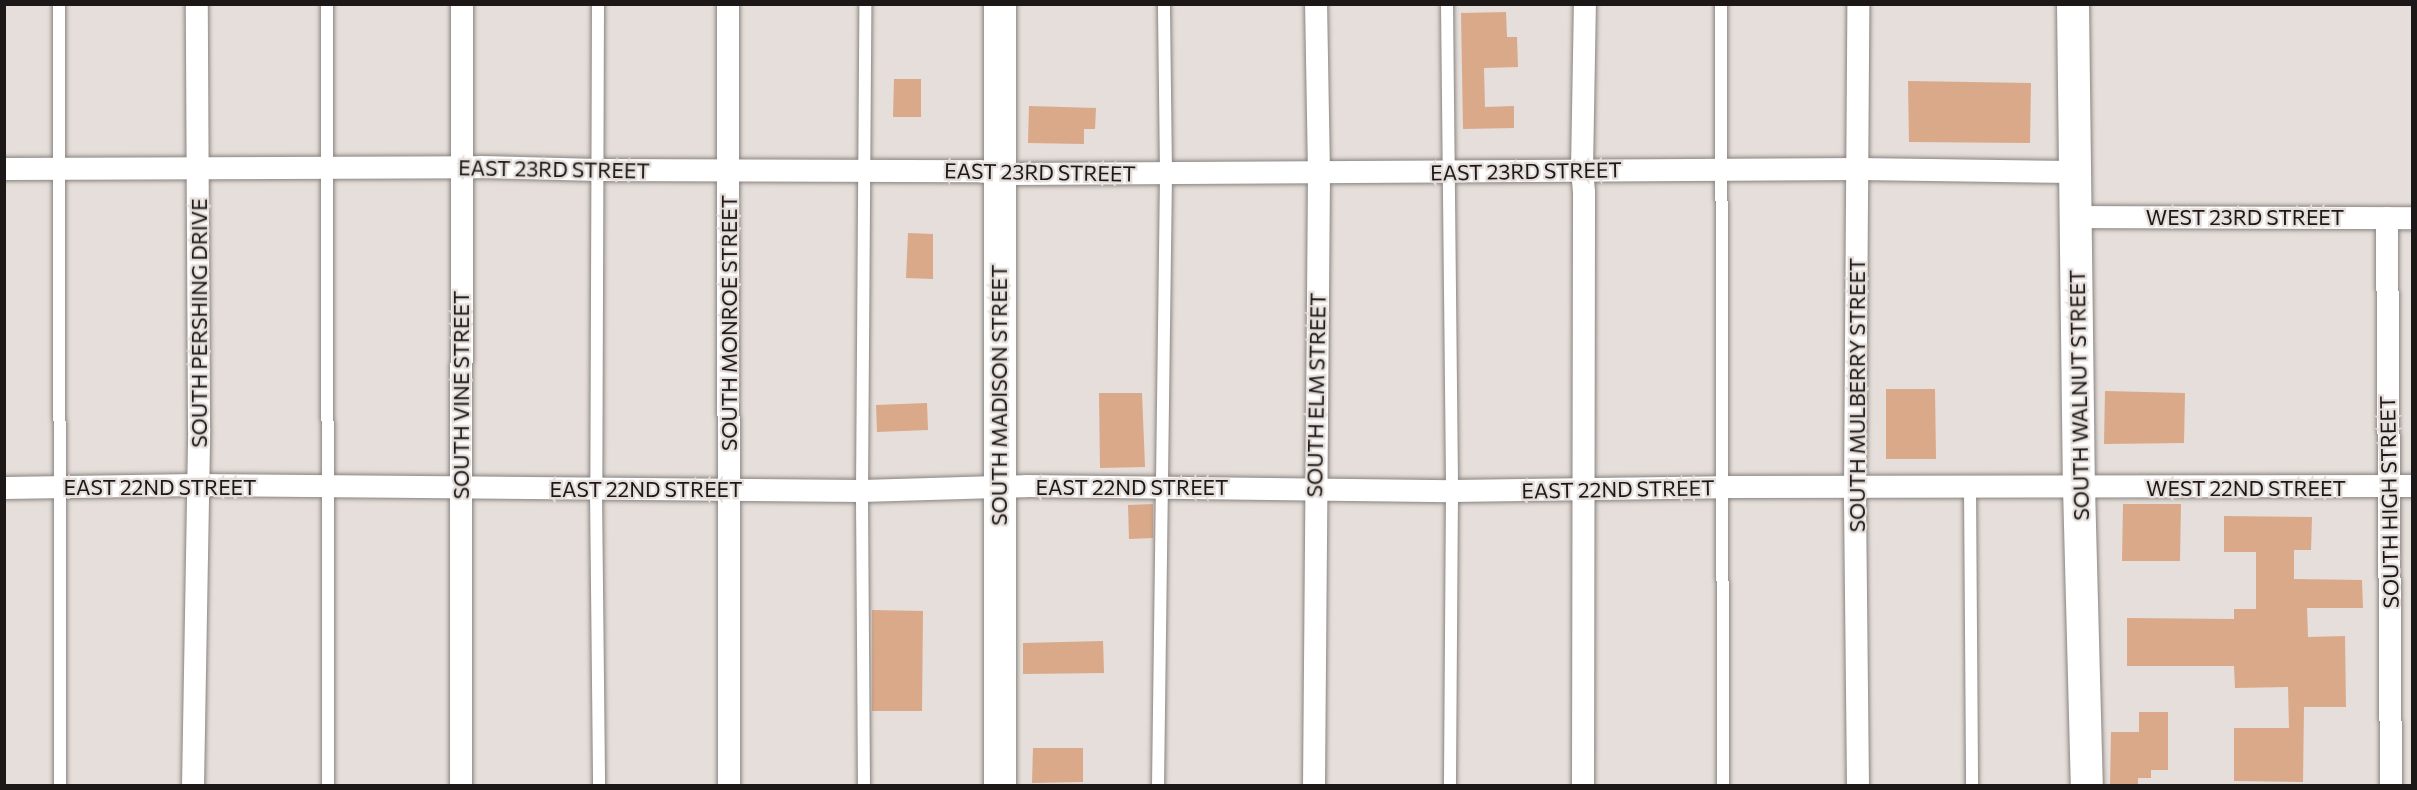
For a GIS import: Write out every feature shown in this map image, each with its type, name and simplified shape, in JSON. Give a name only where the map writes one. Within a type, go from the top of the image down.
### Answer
[{"type":"main road","name":"SOUTH MADISON STREET","points":[[1000,4],[1000,786]]},
{"type":"main road","name":"SOUTH WALNUT STREET","points":[[2073,4],[2079,488],[2087,786]]},
{"type":"street","name":"SOUTH PERSHING DRIVE","points":[[193,786],[199,169],[197,4]]},
{"type":"street","name":"SOUTH VINE STREET","points":[[461,786],[462,4]]},
{"type":"street","name":"SOUTH MONROE STREET","points":[[728,4],[729,786]]},
{"type":"street","name":"SOUTH ELM STREET","points":[[1314,786],[1319,174],[1316,4]]},
{"type":"street","points":[[1584,786],[1585,490],[1582,170],[1585,4]]},
{"type":"street","name":"SOUTH MULBERRY STREET","points":[[1858,4],[1859,169],[1855,489],[1858,786]]},
{"type":"street","name":"EAST 23RD STREET","points":[[4,169],[462,168],[979,171],[1000,174],[1166,172],[1319,174],[1859,169],[2075,172]]},
{"type":"street","name":"WEST 23RD STREET","points":[[2077,217],[2412,218]]},
{"type":"street","name":"SOUTH HIGH STREET","points":[[2387,218],[2391,786]]},
{"type":"street","name":"EAST 22ND STREET","points":[[4,488],[197,485],[862,491],[1161,487],[1452,491],[2079,488]]},
{"type":"street","name":"WEST 22ND STREET","points":[[2079,488],[2388,488],[2412,486]]},
{"type":"lane","points":[[59,4],[60,786]]},
{"type":"lane","points":[[327,4],[328,786]]},
{"type":"lane","points":[[598,4],[599,786]]},
{"type":"lane","points":[[864,786],[862,491],[866,171],[865,4]]},
{"type":"lane","points":[[1158,786],[1166,172],[1164,4]]},
{"type":"lane","points":[[1447,4],[1452,491],[1450,786]]},
{"type":"lane","points":[[1721,4],[1723,786]]},
{"type":"lane","points":[[1970,487],[1972,786]]},
{"type":"building","points":[[1506,12],[1507,37],[1517,37],[1518,67],[1484,68],[1485,107],[1514,106],[1514,128],[1463,129],[1461,13]]},
{"type":"building","points":[[894,79],[921,79],[921,117],[893,117]]},
{"type":"building","points":[[1908,81],[2031,83],[2030,143],[1909,142]]},
{"type":"building","points":[[1029,106],[1096,108],[1095,129],[1084,129],[1084,144],[1028,143]]},
{"type":"building","points":[[908,233],[933,234],[933,279],[906,278]]},
{"type":"building","points":[[1886,389],[1935,389],[1936,459],[1886,459]]},
{"type":"building","points":[[2105,391],[2185,393],[2184,443],[2104,444]]},
{"type":"building","points":[[1099,393],[1142,393],[1145,467],[1100,468]]},
{"type":"building","points":[[927,403],[928,430],[877,432],[876,405]]},
{"type":"building","points":[[1153,504],[1153,538],[1129,539],[1128,505]]},
{"type":"building","points":[[2123,504],[2181,504],[2180,561],[2122,561]]},
{"type":"building","points":[[2224,516],[2312,517],[2311,550],[2294,550],[2294,579],[2362,580],[2363,608],[2307,608],[2308,637],[2345,636],[2346,707],[2304,707],[2303,782],[2234,781],[2234,728],[2289,728],[2288,687],[2235,688],[2234,666],[2127,666],[2127,618],[2234,619],[2234,609],[2256,609],[2256,552],[2224,552]]},
{"type":"building","points":[[872,610],[923,611],[922,711],[872,711]]},
{"type":"building","points":[[1103,641],[1104,673],[1023,674],[1023,643]]},
{"type":"building","points":[[2139,712],[2168,712],[2168,770],[2151,770],[2151,778],[2138,778],[2138,786],[2110,786],[2111,732],[2139,732]]},
{"type":"building","points":[[1033,748],[1083,748],[1083,782],[1032,783]]}]
